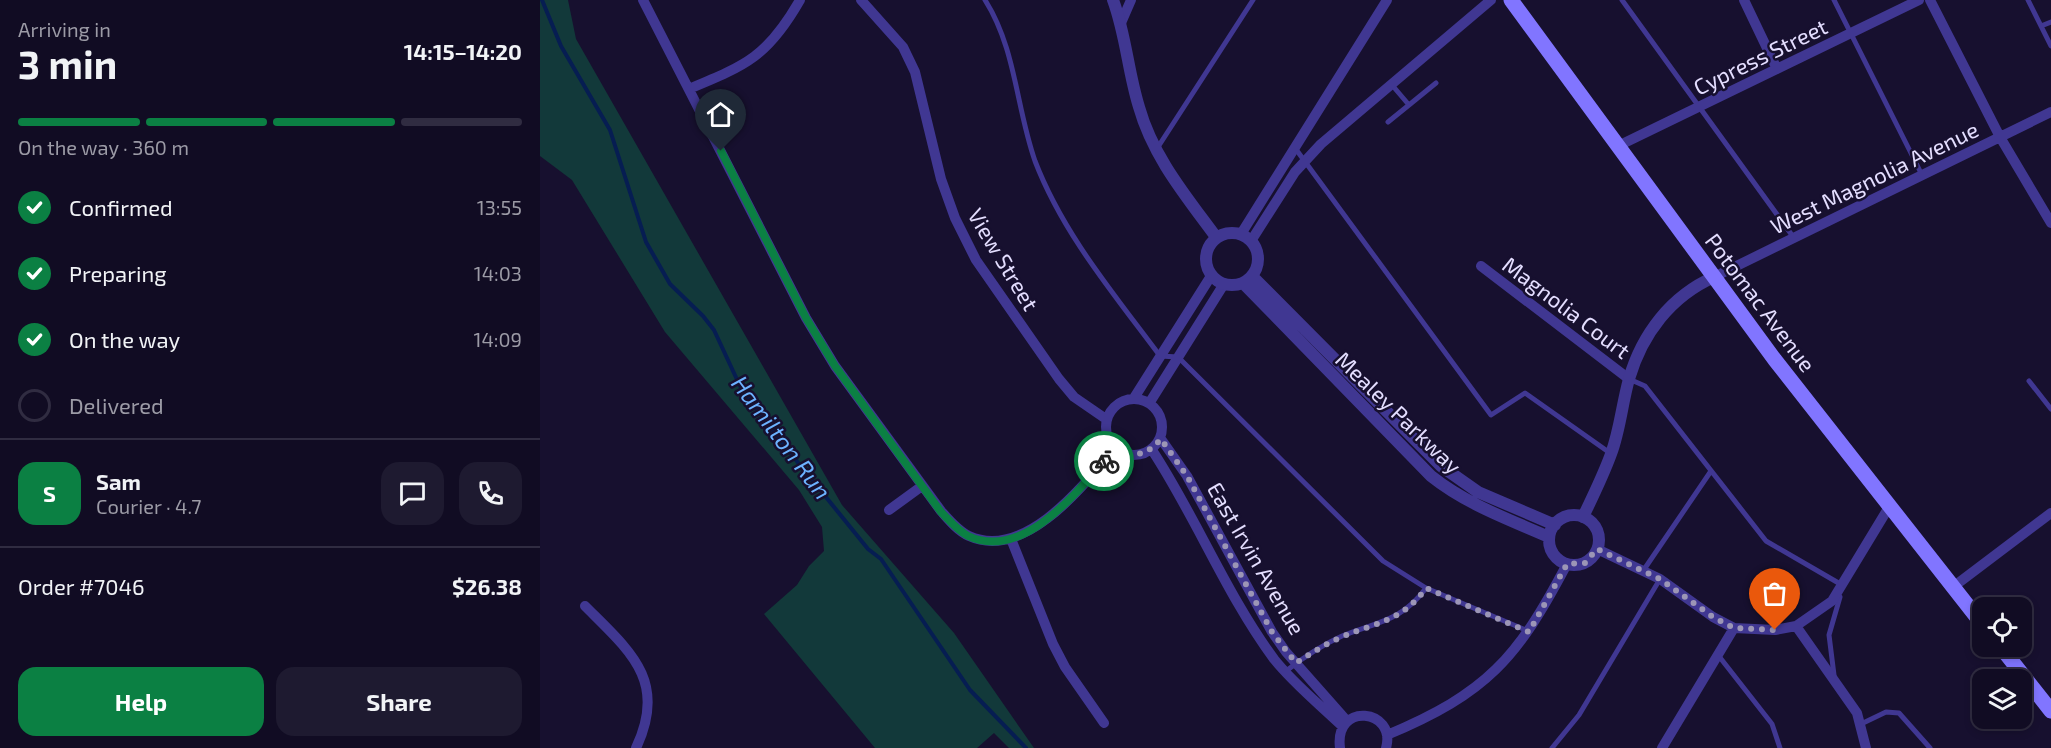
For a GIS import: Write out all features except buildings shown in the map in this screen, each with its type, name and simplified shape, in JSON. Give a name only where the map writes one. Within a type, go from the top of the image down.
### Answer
[{"type":"main road","name":"Potomac Avenue","points":[[1511,0],[1714,277],[1889,507],[1972,611]]},
{"type":"main road","points":[[2009,657],[2051,711]]},
{"type":"street","points":[[643,0],[806,318],[835,366],[941,512],[968,535],[982,540],[1011,539],[1037,526],[1065,503],[1115,448]]},
{"type":"street","points":[[689,89],[738,69],[756,58],[788,22],[801,0]]},
{"type":"street","name":"View Street","points":[[861,0],[903,47],[915,72],[940,179],[955,218],[976,260],[1074,397],[1106,419]]},
{"type":"street","points":[[1113,0],[1121,23],[1138,106],[1156,151],[1216,237]]},
{"type":"street","points":[[1121,23],[1131,0]]},
{"type":"street","points":[[1246,237],[1294,147],[1387,0]]},
{"type":"street","points":[[1246,237],[1304,160],[1390,84],[1491,0]]},
{"type":"street","points":[[1744,0],[1777,69]]},
{"type":"street","name":"Cypress Street","points":[[1618,146],[1919,0]]},
{"type":"street","points":[[1930,0],[2000,137],[2051,223]]},
{"type":"street","name":"West Magnolia Avenue","points":[[1714,277],[2051,112]]},
{"type":"street","points":[[1150,402],[1224,285],[1247,279],[1258,258],[1246,237],[1224,233],[1216,237],[1209,245],[1205,256],[1206,267],[1211,276],[1224,285]]},
{"type":"street","name":"Magnolia Court","points":[[1481,267],[1629,379]]},
{"type":"street","points":[[1134,398],[1211,276]]},
{"type":"street","points":[[1583,517],[1611,454],[1629,379],[1648,335],[1661,316],[1694,286],[1714,277]]},
{"type":"street","name":"Mealey Parkway","points":[[1247,279],[1325,348],[1429,455],[1459,480],[1502,504],[1555,525]]},
{"type":"street","name":"Mealey Parkway","points":[[1247,279],[1315,359],[1418,464],[1451,492],[1549,537]]},
{"type":"street","points":[[1134,398],[1150,402],[1159,411],[1162,420],[1161,439],[1152,450],[1133,455],[1115,448],[1109,440],[1106,419],[1117,404],[1134,398]]},
{"type":"street","name":"East Irvin Avenue","points":[[1161,439],[1187,476],[1272,632],[1345,724]]},
{"type":"street","name":"East Irvin Avenue","points":[[1152,450],[1174,485],[1248,621],[1276,661],[1345,724]]},
{"type":"street","points":[[889,510],[922,486]]},
{"type":"street","points":[[1597,549],[1660,579],[1713,617],[1734,628],[1775,630],[1796,626],[1832,601],[1889,507]]},
{"type":"street","points":[[1953,586],[2051,513]]},
{"type":"street","points":[[1573,515],[1583,517],[1597,530],[1597,549],[1585,563],[1567,564],[1557,558],[1550,549],[1549,537],[1555,525],[1563,518],[1573,515]]},
{"type":"street","points":[[1011,539],[1053,644],[1065,667],[1104,723]]},
{"type":"street","points":[[1387,735],[1429,717],[1464,697],[1488,679],[1529,632],[1567,564]]},
{"type":"street","points":[[585,606],[632,653],[647,683],[647,717],[636,748]]},
{"type":"street","points":[[1796,626],[1834,677],[1857,713],[1866,748]]},
{"type":"street","points":[[1662,748],[1734,628]]},
{"type":"street","points":[[1340,748],[1338,737],[1345,724],[1363,715],[1379,720],[1387,735],[1386,748]]},
{"type":"lane","points":[[985,0],[1001,30],[1011,59],[1025,130],[1048,192],[1073,236],[1160,357],[1178,357],[1383,561],[1426,588],[1529,632]]},
{"type":"lane","points":[[1156,151],[1253,0]]},
{"type":"lane","points":[[1622,0],[1794,238]]},
{"type":"lane","points":[[1834,0],[1923,175]]},
{"type":"lane","points":[[2028,0],[2051,46]]},
{"type":"lane","points":[[2041,27],[2051,22]]},
{"type":"lane","points":[[1388,122],[1436,83]]},
{"type":"lane","points":[[1390,84],[1409,105]]},
{"type":"lane","points":[[1294,147],[1491,415],[1525,393],[1611,454]]},
{"type":"lane","points":[[1315,359],[1325,348]]},
{"type":"lane","points":[[1629,379],[1645,386],[1766,541],[1843,586],[1829,635],[1834,677]]},
{"type":"lane","points":[[2029,381],[2051,409]]},
{"type":"lane","points":[[1643,571],[1712,471]]},
{"type":"lane","points":[[1451,492],[1459,480]]},
{"type":"lane","points":[[1552,748],[1579,716],[1660,579]]},
{"type":"lane","points":[[1286,671],[1320,647],[1386,622],[1403,613],[1416,603],[1426,588]]},
{"type":"lane","points":[[1718,655],[1772,724],[1780,748]]},
{"type":"lane","points":[[1861,724],[1886,712],[1899,713],[1930,748]]},
{"type":"green space","points":[[540,0],[568,0],[576,39],[842,505],[954,633],[1034,748],[1009,748],[994,733],[977,748],[875,748],[764,614],[797,585],[809,566],[824,551],[822,527],[799,490],[665,332],[572,180],[540,156]]},
{"type":"waterway","name":"Hamilton Run","points":[[542,0],[561,46],[610,130],[646,242],[670,284],[714,330],[740,386],[783,444],[868,549],[881,559],[970,690],[1026,748]]},
{"type":"way so far","points":[[1104,461],[1115,448],[1127,455],[1140,455],[1152,450],[1161,439],[1187,476],[1272,632],[1296,663],[1320,647],[1361,629],[1386,622],[1403,613],[1416,603],[1426,588],[1529,632],[1567,564],[1585,563],[1597,549],[1660,579],[1713,617],[1734,628],[1775,630]]},
{"type":"route","points":[[721,151],[806,318],[835,366],[941,512],[956,527],[982,540],[1011,539],[1024,534],[1065,503],[1104,461]]}]
